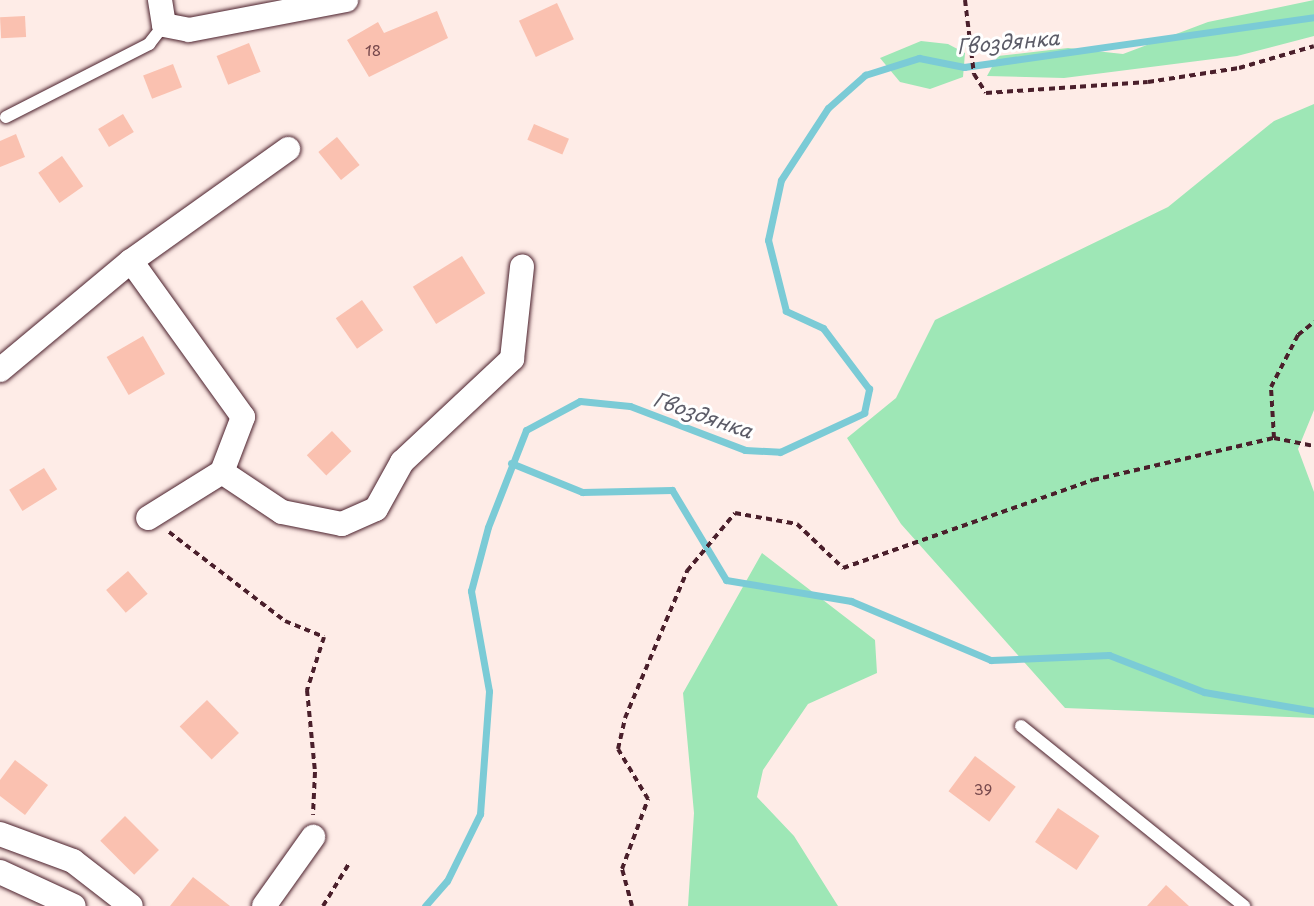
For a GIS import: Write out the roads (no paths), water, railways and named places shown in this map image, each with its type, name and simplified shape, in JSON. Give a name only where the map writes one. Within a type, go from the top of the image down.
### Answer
[{"type":"street","points":[[160,0],[164,25],[189,30],[346,0]]},
{"type":"street","points":[[0,370],[131,261],[288,149]]},
{"type":"street","points":[[131,261],[243,417],[222,472],[148,518]]},
{"type":"street","points":[[222,472],[282,513],[342,524],[376,509],[402,462],[512,359],[522,267]]},
{"type":"street","points":[[0,834],[73,861],[131,906]]},
{"type":"street","points":[[264,906],[313,837]]},
{"type":"street","points":[[0,872],[74,906]]},
{"type":"lane","points":[[6,117],[149,44],[164,25]]},
{"type":"lane","points":[[1021,726],[1245,906]]},
{"type":"waterway","name":"Гвоздянка","points":[[425,906],[447,881],[480,814],[489,691],[471,591],[488,527],[526,430],[580,401],[630,406],[745,450],[780,452],[864,413],[869,389],[823,328],[786,311],[768,240],[781,180],[828,108],[865,75],[919,58],[964,67],[1314,17]]},
{"type":"waterway","points":[[511,463],[582,492],[672,490],[726,580],[851,601],[991,660],[1109,655],[1204,692],[1314,711]]}]
